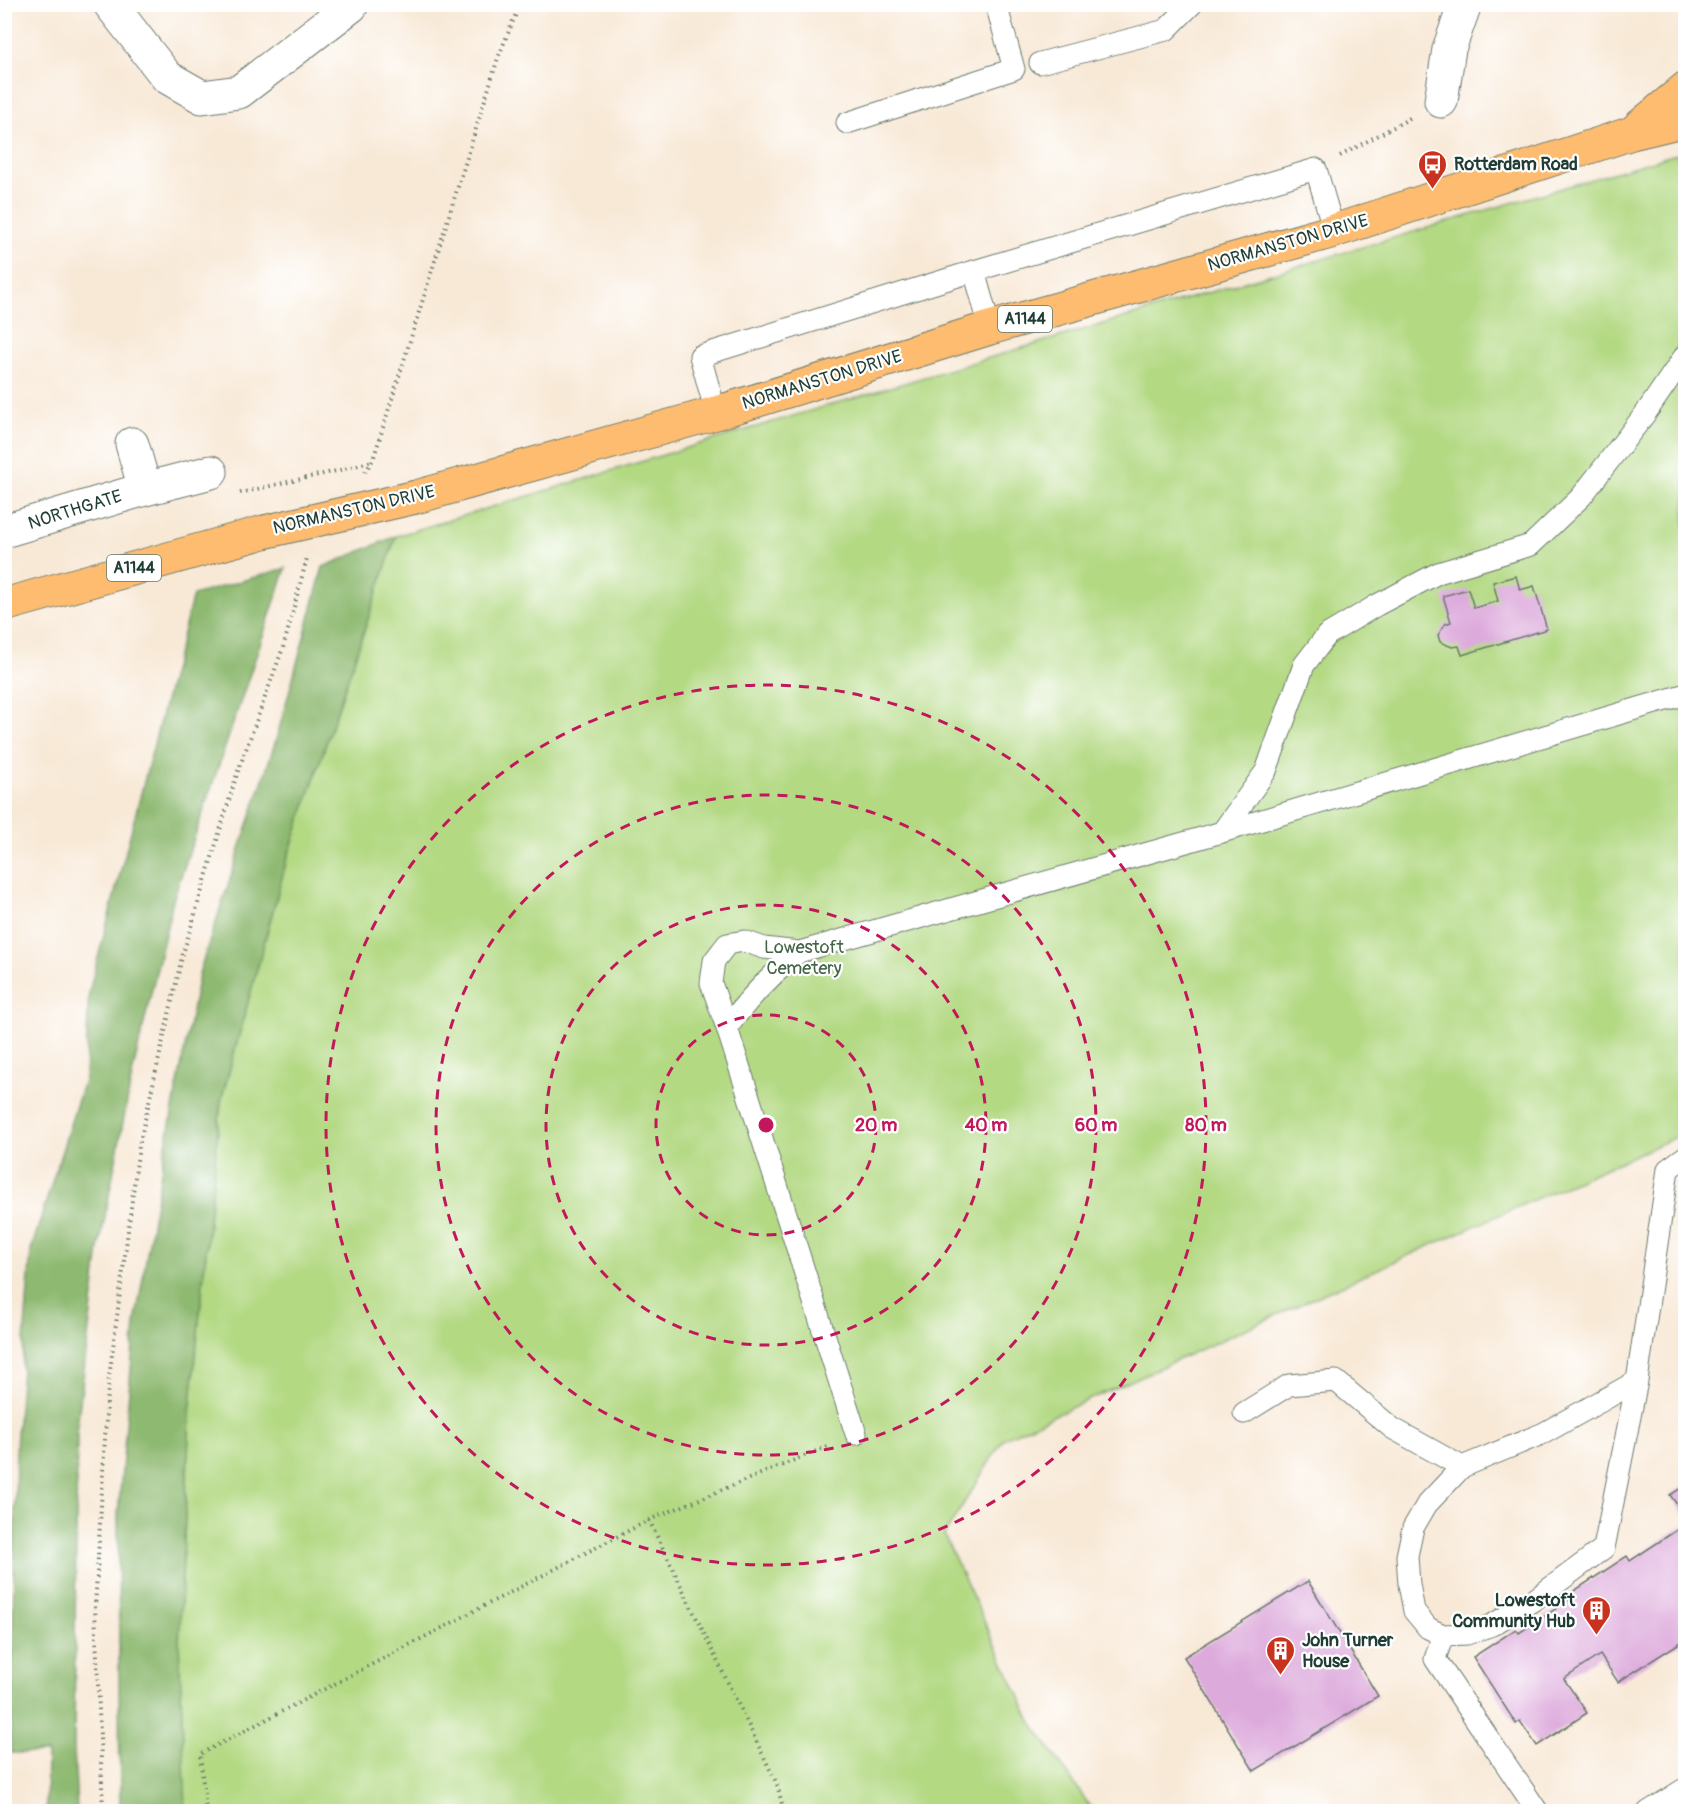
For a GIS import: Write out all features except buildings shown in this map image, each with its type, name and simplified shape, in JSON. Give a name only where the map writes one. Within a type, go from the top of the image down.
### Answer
[{"type":"main road","name":"NORMANSTON DRIVE","points":[[1632,133],[1686,88]]},
{"type":"main road","name":"NORMANSTON DRIVE","points":[[4,605],[264,532],[416,497],[716,413],[990,328],[1334,231],[1632,133],[1686,120]]},
{"type":"street","points":[[110,4],[167,77],[202,97],[239,92],[351,6]]},
{"type":"street","points":[[1442,101],[1449,49],[1465,4]]},
{"type":"street","name":"NORTHGATE","points":[[132,444],[145,489]]},
{"type":"street","name":"NORTHGATE","points":[[4,531],[211,472]]},
{"type":"lane","points":[[847,123],[1014,69],[996,4]]},
{"type":"lane","points":[[1040,63],[1166,30],[1192,4]]},
{"type":"lane","points":[[716,413],[700,356],[1316,169],[1334,231]]},
{"type":"lane","points":[[974,271],[990,328]]},
{"type":"lane","points":[[1222,832],[1266,771],[1304,665],[1327,635],[1377,605],[1438,573],[1531,545],[1581,497],[1645,414],[1686,354]]},
{"type":"lane","points":[[856,1434],[711,983],[714,961],[727,944],[744,941],[764,948],[799,952],[1222,832],[1686,694]]},
{"type":"lane","points":[[727,1028],[743,1004],[772,974],[799,952]]},
{"type":"lane","points":[[1636,1381],[1544,1433],[1462,1467],[1427,1504],[1413,1528],[1407,1556],[1414,1611],[1428,1628],[1443,1635],[1467,1634],[1492,1625],[1534,1600],[1604,1548],[1636,1381],[1668,1169],[1686,1156]]},
{"type":"lane","points":[[1244,1413],[1289,1385],[1336,1381],[1392,1428],[1462,1467]]},
{"type":"lane","points":[[1443,1635],[1435,1659],[1538,1812]]},
{"type":"lane","points":[[1648,1812],[1686,1788]]},
{"type":"path","points":[[361,479],[373,460],[498,58],[520,4]]},
{"type":"path","points":[[1316,169],[1442,101]]},
{"type":"path","points":[[266,486],[345,469],[373,460]]},
{"type":"path","points":[[104,1812],[96,1597],[108,1386],[138,1146],[182,957],[237,774],[284,645],[306,560],[312,551]]},
{"type":"path","points":[[206,1812],[200,1754],[649,1520],[856,1434]]},
{"type":"path","points":[[649,1520],[777,1784],[784,1812]]},
{"type":"green space","name":"Lowestoft Cemetery","points":[[1685,153],[1685,1133],[1004,1438],[944,1535],[1031,1721],[1093,1811],[185,1812],[179,1643],[190,1412],[221,1101],[287,859],[396,536],[739,432]]},
{"type":"green space","points":[[396,536],[287,859],[221,1101],[190,1412],[179,1643],[186,1811],[120,1811],[118,1515],[135,1324],[164,1155],[200,970],[277,737],[323,567]]},
{"type":"green space","points":[[286,568],[173,900],[133,1070],[99,1248],[77,1427],[74,1748],[77,1811],[46,1811],[47,1753],[11,1753],[16,1447],[31,1250],[85,1077],[89,992],[193,595]]},
{"type":"place","name":"Rotterdam Road","points":[[1433,190]]},
{"type":"place","name":"Lowestoft Community Hub","points":[[1596,1636]]},
{"type":"place","name":"John Turner House","points":[[1281,1676]]}]
